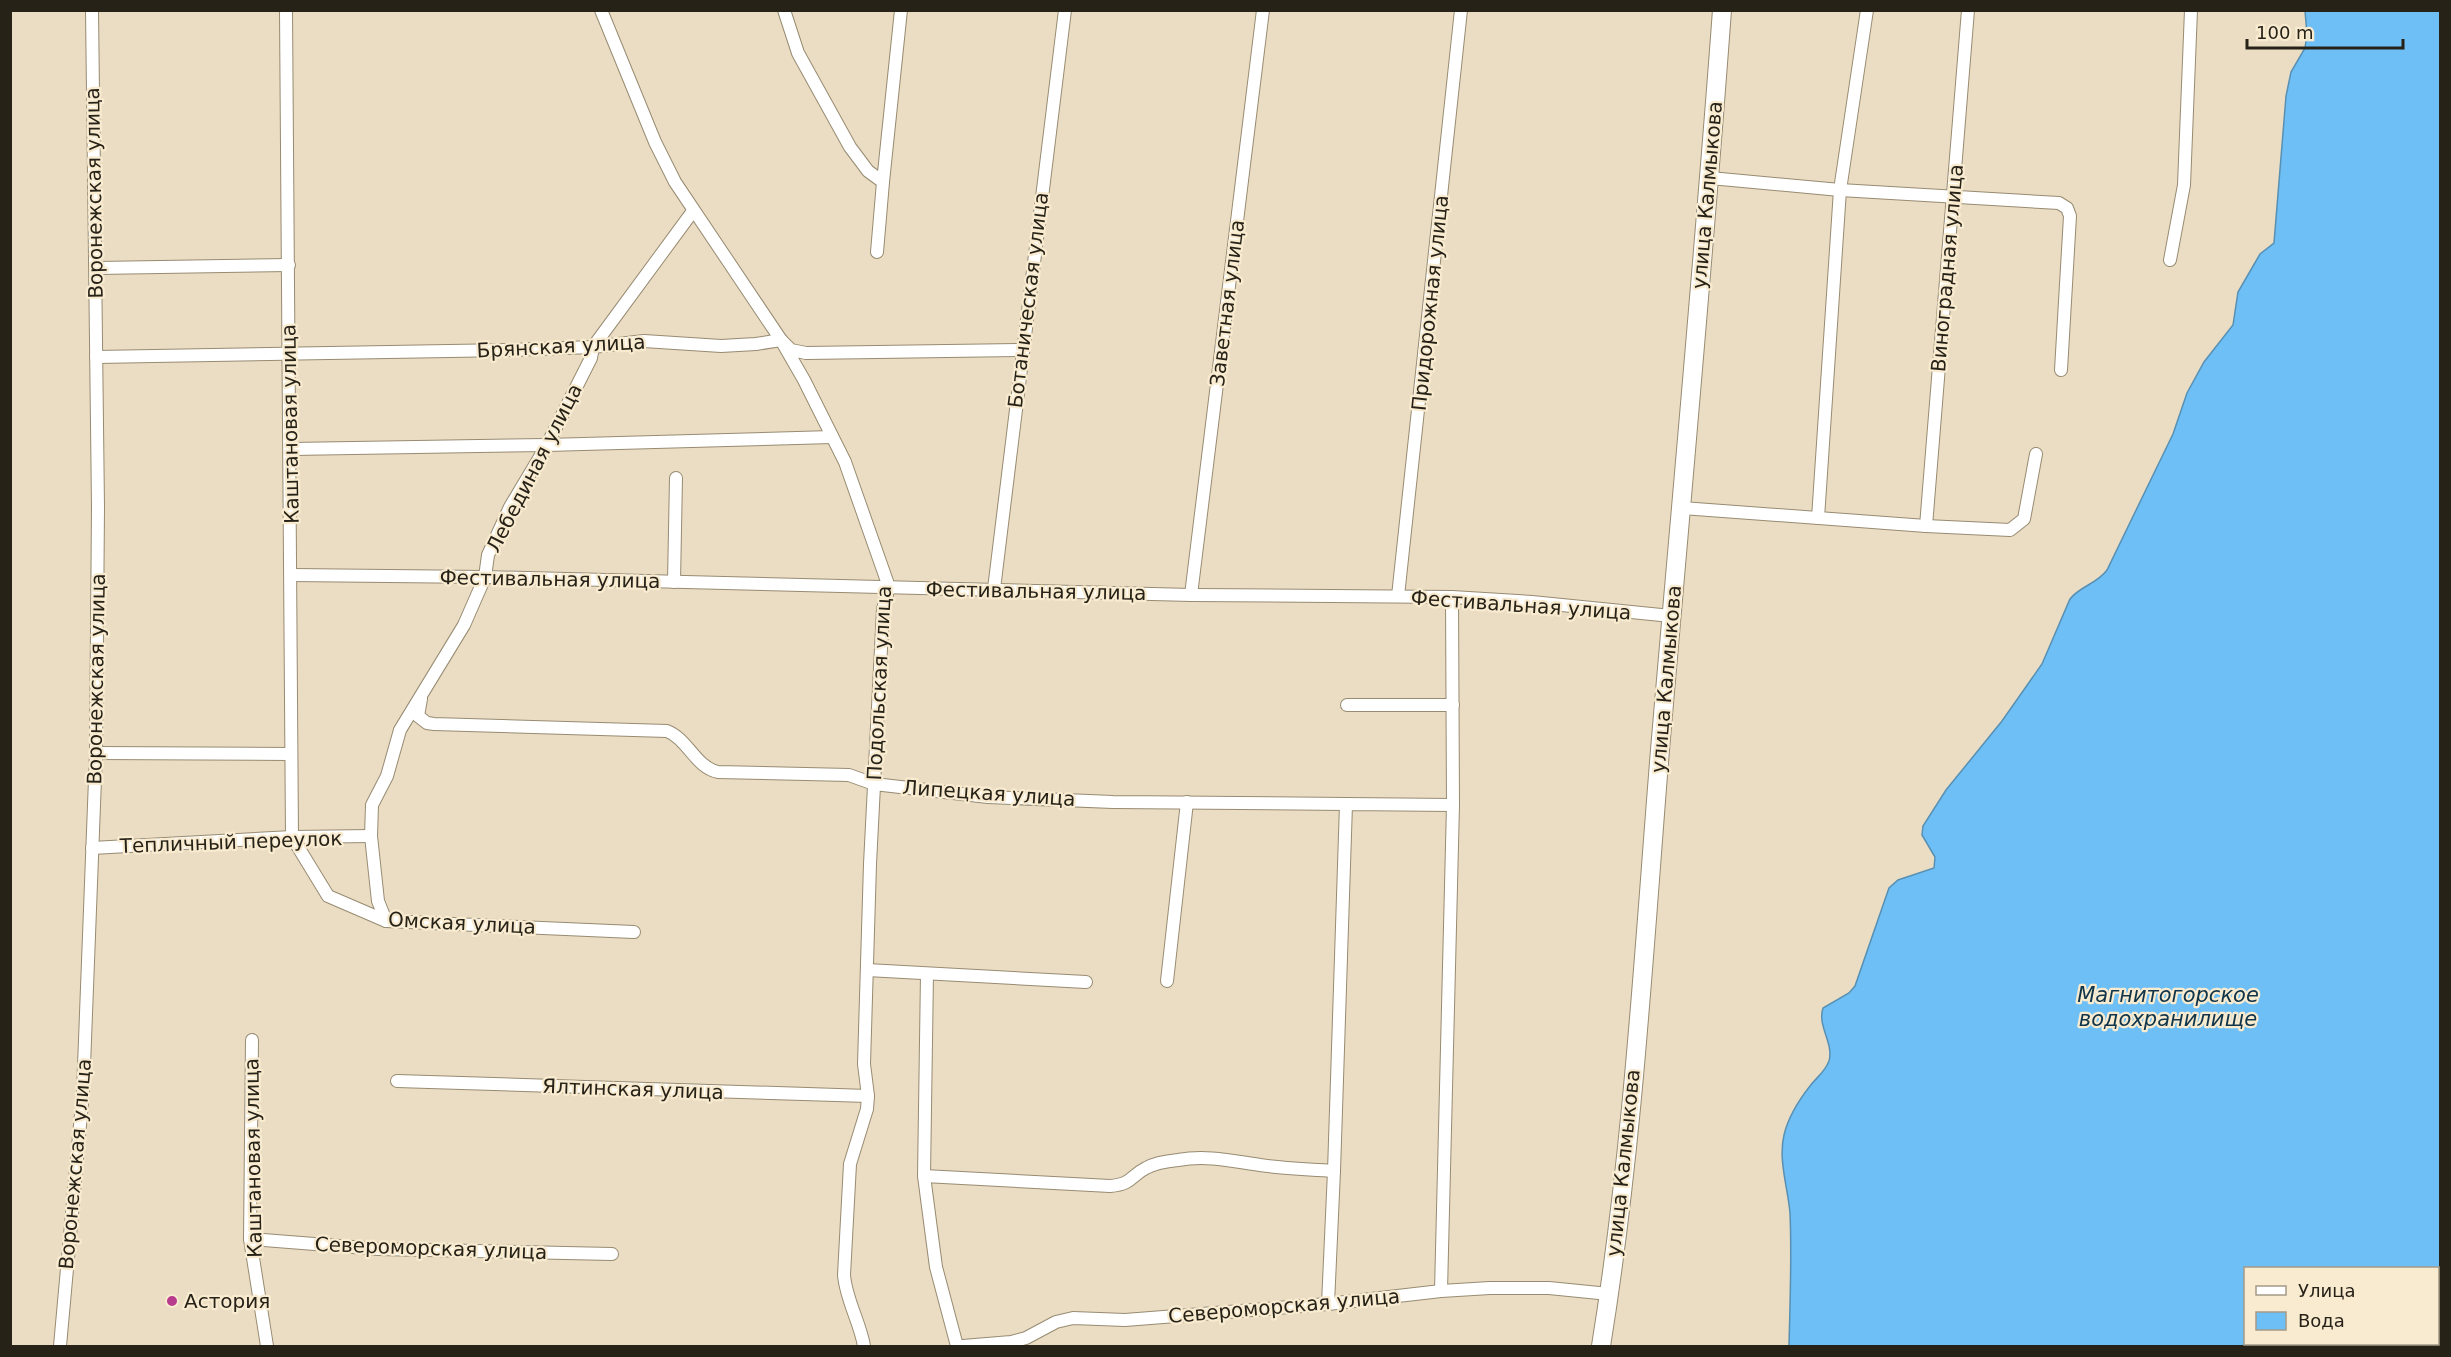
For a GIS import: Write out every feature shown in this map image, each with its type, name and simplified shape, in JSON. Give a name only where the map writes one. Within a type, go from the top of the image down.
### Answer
[{"type":"main road","name":"улица Калмыкова","points":[[1601,1347],[1632,1094],[1682,508],[1694,338],[1710,178],[1722,10]]},
{"type":"street","name":"Воронежская улица","points":[[60,1347],[83,1092],[96,753],[97,268],[92,10]]},
{"type":"street","name":"Каштановая улица","points":[[286,10],[291,449],[292,837]]},
{"type":"street","name":"Подольская улица","points":[[601,10],[655,142],[675,182],[781,340],[845,462],[889,587],[883,609],[874,784],[864,1064],[868,1096],[863,1126],[849,1173],[844,1275],[846,1292],[864,1347]]},
{"type":"street","points":[[784,10],[798,53],[850,147],[868,171],[883,182]]},
{"type":"street","points":[[877,252],[901,10]]},
{"type":"street","name":"Ботаническая улица","points":[[994,589],[1021,350],[1065,10]]},
{"type":"street","name":"Заветная улица","points":[[1191,595],[1263,10]]},
{"type":"street","name":"Придорожная улица","points":[[1398,596],[1461,10]]},
{"type":"street","points":[[1818,518],[1840,190],[1868,10]]},
{"type":"street","name":"Виноградная улица","points":[[1926,526],[1968,10]]},
{"type":"street","points":[[2170,260],[2184,185],[2191,10]]},
{"type":"street","points":[[1710,178],[1840,190],[2059,203],[2067,208],[2070,216],[2061,370]]},
{"type":"street","name":"Лебединая улица","points":[[386,921],[378,901],[370,836],[372,805],[387,776],[400,730],[464,625],[485,577],[488,555],[510,507],[547,445],[591,358],[593,347],[693,211]]},
{"type":"street","points":[[97,268],[289,266]]},
{"type":"street","points":[[781,340],[791,350],[806,353],[1021,350]]},
{"type":"street","name":"Брянская улица","points":[[96,357],[593,347],[644,341],[721,346],[781,340]]},
{"type":"street","points":[[291,449],[832,437]]},
{"type":"street","points":[[1682,508],[2010,530],[2024,519],[2036,453]]},
{"type":"street","points":[[674,582],[676,478]]},
{"type":"street","name":"Фестивальная улица","points":[[291,575],[485,577],[1191,595],[1452,597],[1532,602],[1671,616]]},
{"type":"street","points":[[1441,1291],[1453,805],[1452,597]]},
{"type":"street","name":"Липецкая улица","points":[[421,699],[418,716],[427,723],[667,731],[678,737],[710,770],[849,775],[874,784],[988,797],[1453,805]]},
{"type":"street","points":[[1347,705],[1453,705]]},
{"type":"street","points":[[96,753],[290,754]]},
{"type":"street","points":[[1167,981],[1187,802]]},
{"type":"street","points":[[1328,1304],[1346,804]]},
{"type":"street","name":"Тепличный переулок","points":[[92,848],[292,837],[370,836]]},
{"type":"street","name":"Омская улица","points":[[292,837],[328,896],[386,921],[634,932]]},
{"type":"street","points":[[867,970],[1086,982]]},
{"type":"street","points":[[927,974],[924,1176],[936,1267],[957,1347]]},
{"type":"street","name":"Каштановая улица","points":[[252,1040],[250,1239],[267,1347]]},
{"type":"street","name":"Ялтинская улица","points":[[398,1081],[868,1096]]},
{"type":"street","points":[[924,1176],[1110,1186],[1123,1185],[1146,1168],[1155,1165],[1208,1157],[1260,1165],[1334,1171]]},
{"type":"street","name":"Североморская улица","points":[[250,1239],[378,1249],[612,1254]]},
{"type":"street","name":"Североморская улица","points":[[963,1347],[1011,1342],[1026,1338],[1056,1322],[1073,1318],[1125,1320],[1328,1304],[1441,1291],[1516,1287],[1609,1294]]},
{"type":"water","name":"Магнитогорское водохранилище","points":[[2305,11],[2440,11],[2440,1346],[1789,1346],[1791,1230],[1782,1145],[1794,1109],[1829,1061],[1829,1048],[1822,1021],[1823,1008],[1849,993],[1855,986],[1889,888],[1898,880],[1934,868],[1935,857],[1922,835],[1923,826],[1946,790],[2002,721],[2042,664],[2070,599],[2107,570],[2173,434],[2187,393],[2204,362],[2233,325],[2238,292],[2260,254],[2274,243],[2286,96],[2291,72],[2305,48],[2307,34]]},
{"type":"place","name":"Астория","points":[[172,1301]]}]
